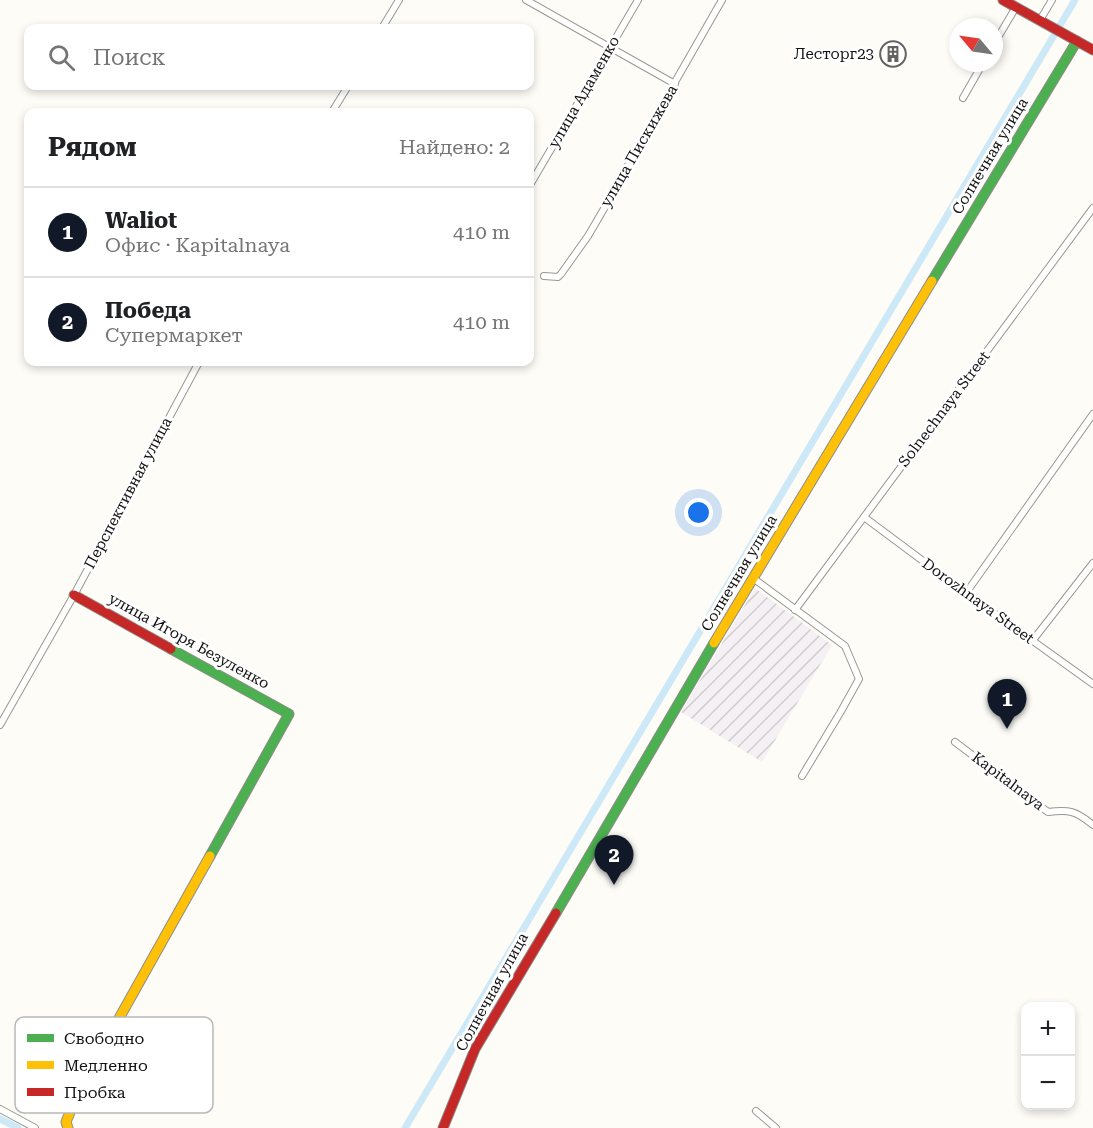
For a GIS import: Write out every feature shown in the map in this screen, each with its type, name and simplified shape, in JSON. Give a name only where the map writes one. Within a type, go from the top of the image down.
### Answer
[{"type":"main road","points":[[1003,0],[1093,50]]},
{"type":"main road","name":"Солнечная улица","points":[[443,1128],[475,1049],[753,578],[1077,41]]},
{"type":"main road","name":"улица Игоря Безуленко","points":[[75,595],[289,714],[120,1017]]},
{"type":"main road","name":"улица Игоря Безуленко","points":[[68,1128],[66,1122],[70,1113]]},
{"type":"street","points":[[384,24],[399,0]]},
{"type":"street","points":[[526,0],[675,84]]},
{"type":"street","name":"улица Адаменко","points":[[534,178],[638,0]]},
{"type":"street","name":"улица Пискижева","points":[[544,276],[558,277],[567,267],[612,195],[722,0]]},
{"type":"street","points":[[1044,23],[1052,0]]},
{"type":"street","points":[[1003,29],[1016,7]]},
{"type":"street","points":[[963,98],[978,72]]},
{"type":"street","points":[[334,108],[346,90]]},
{"type":"street","name":"Solnechnaya Street","points":[[795,610],[1093,208]]},
{"type":"street","name":"Перспективная улица","points":[[0,725],[75,595],[197,366]]},
{"type":"street","points":[[966,593],[1093,414]]},
{"type":"street","name":"Dorozhnaya Street","points":[[864,517],[1093,684]]},
{"type":"street","points":[[1033,640],[1093,563]]},
{"type":"street","points":[[753,578],[845,646],[859,679],[802,776]]},
{"type":"street","points":[[955,742],[1048,812],[1063,810],[1082,816],[1093,825]]},
{"type":"street","points":[[0,1109],[36,1128]]},
{"type":"street","points":[[756,1111],[776,1128]]},
{"type":"shaded area","points":[[755,588],[832,645],[762,762],[681,712]]},
{"type":"waterway","points":[[405,1128],[1075,0]]},
{"type":"waterway","points":[[0,1119],[18,1128]]},
{"type":"traffic: fast","points":[[932,281],[1077,41]]},
{"type":"traffic: fast","points":[[556,913],[714,643]]},
{"type":"traffic: fast","points":[[171,649],[289,714],[210,856]]},
{"type":"traffic: slow","points":[[714,643],[932,281]]},
{"type":"traffic: slow","points":[[120,1017],[210,856]]},
{"type":"traffic: slow","points":[[68,1128],[66,1122],[70,1113]]},
{"type":"traffic: jam","points":[[1003,0],[1093,50]]},
{"type":"traffic: jam","points":[[74,595],[171,649]]},
{"type":"traffic: jam","points":[[443,1128],[475,1049],[556,913]]},
{"type":"place","name":"Лесторг23","points":[[893,54]]},
{"type":"place","name":"Waliot","points":[[1007,729]]},
{"type":"place","name":"Победа","points":[[614,885]]}]
